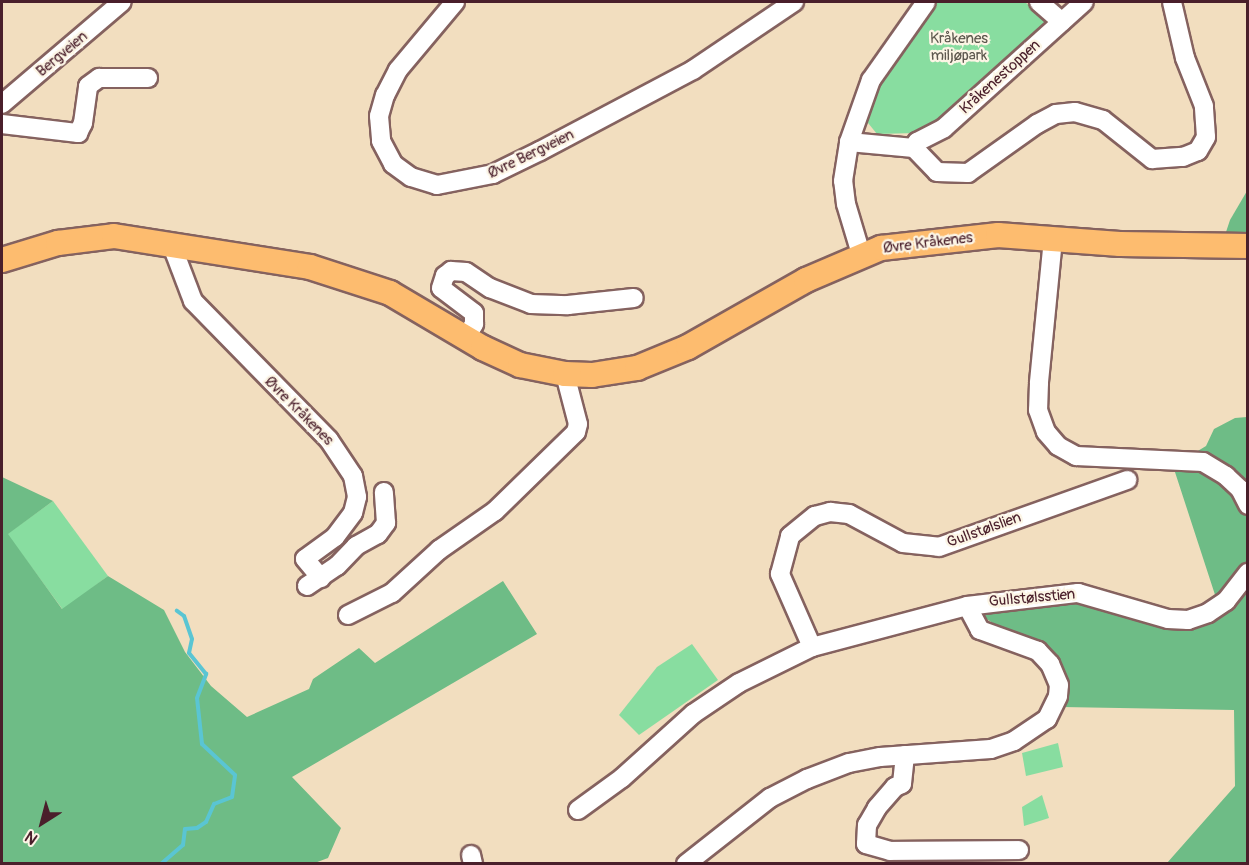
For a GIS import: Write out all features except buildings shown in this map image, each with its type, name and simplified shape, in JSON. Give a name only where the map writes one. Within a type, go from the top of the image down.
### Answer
[{"type":"main road","name":"Øvre Kråkenes","points":[[2,260],[58,243],[95,237],[171,243],[310,267],[361,281],[390,293],[465,338],[520,365],[565,374],[637,368],[688,347],[806,280],[861,254],[927,240],[998,235],[1120,244],[1248,246]]},
{"type":"street","name":"Bergveien","points":[[2,104],[122,2]]},
{"type":"street","name":"Øvre Bergveien","points":[[455,2],[408,56],[389,85],[380,110],[380,136],[389,158],[405,173],[428,184],[458,183],[510,166],[693,70],[794,2]]},
{"type":"street","points":[[861,254],[844,193],[844,164],[849,142],[871,80],[926,2]]},
{"type":"street","points":[[1039,2],[1062,22]]},
{"type":"street","name":"Kråkenestoppen","points":[[914,148],[917,142],[944,128],[1084,2]]},
{"type":"street","points":[[849,142],[914,148],[937,172],[968,173],[1036,124],[1056,114],[1075,111],[1103,120],[1152,159],[1163,160],[1198,151],[1206,137],[1204,106],[1175,5]]},
{"type":"street","points":[[2,124],[78,133],[83,123],[88,86],[99,78],[148,78]]},
{"type":"street","points":[[1053,239],[1038,410],[1046,432],[1058,446],[1076,456],[1203,462],[1233,483],[1248,505]]},
{"type":"street","name":"Øvre Kråkenes","points":[[171,243],[193,301],[329,440],[353,476],[357,497],[352,513],[335,537],[304,559],[314,582],[356,546],[378,534],[386,523],[384,492]]},
{"type":"street","points":[[465,338],[474,324],[474,313],[441,288],[445,276],[451,271],[466,272],[490,288],[531,304],[568,305],[634,298]]},
{"type":"street","points":[[348,615],[392,593],[439,550],[495,511],[576,432],[578,424],[565,374]]},
{"type":"street","name":"Gullstølslien","points":[[812,647],[780,574],[790,536],[814,516],[830,512],[849,514],[903,543],[939,547],[1127,480]]},
{"type":"street","name":"Gullstølsstien","points":[[686,864],[770,798],[807,779],[849,763],[905,755],[991,749],[1009,743],[1047,719],[1056,706],[1059,685],[1050,664],[1038,651],[980,630],[967,606],[1078,593],[1144,614],[1188,620],[1208,614],[1226,601],[1248,573]]},
{"type":"street","points":[[578,810],[622,778],[693,714],[739,683],[812,647],[967,606]]},
{"type":"street","points":[[905,755],[902,784],[895,787],[877,808],[867,825],[866,844],[890,851],[1019,850]]},
{"type":"green space","name":"Kråkenes miljøpark","points":[[937,2],[1025,2],[1050,24],[941,125],[917,133],[877,134],[864,118],[874,93],[909,36]]},
{"type":"green space","points":[[1247,191],[1247,243],[1222,244],[1230,220]]},
{"type":"green space","points":[[1247,417],[1247,863],[1167,863],[1235,786],[1234,710],[1062,707],[1044,656],[968,607],[1084,594],[1166,627],[1218,604],[1173,466],[1206,446],[1214,429],[1235,418]]},
{"type":"green space","points":[[2,477],[53,501],[8,534],[62,609],[108,576],[164,610],[185,652],[211,686],[247,717],[309,689],[313,679],[359,648],[375,663],[503,581],[537,634],[292,777],[341,828],[328,858],[312,864],[2,863]]},
{"type":"green space","points":[[53,501],[108,576],[63,610],[7,534]]},
{"type":"green space","points":[[692,644],[718,680],[639,735],[619,715],[657,667]]},
{"type":"green space","points":[[1058,743],[1063,767],[1026,776],[1022,753]]},
{"type":"green space","points":[[1042,795],[1049,818],[1024,826],[1022,807]]},
{"type":"waterway","points":[[161,864],[183,845],[185,829],[197,828],[206,822],[214,804],[232,797],[235,775],[202,744],[197,698],[206,674],[189,653],[192,639],[184,616],[177,611]]}]
